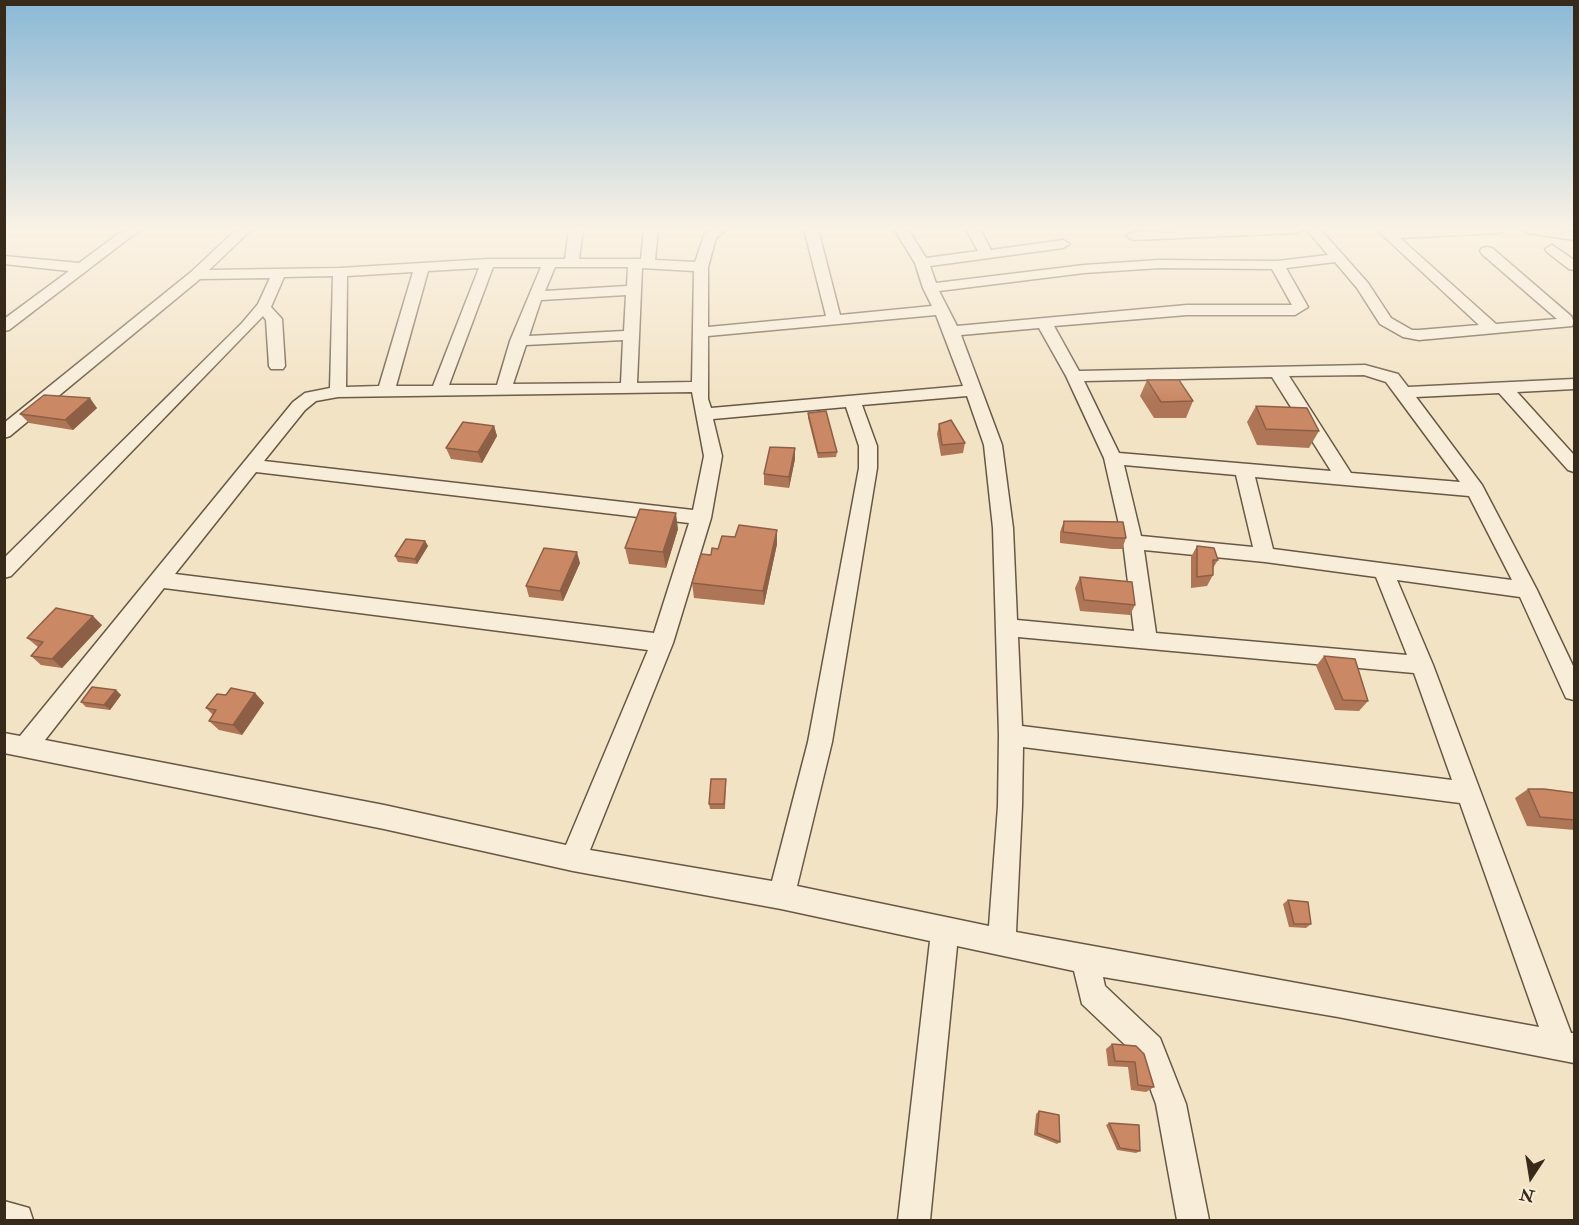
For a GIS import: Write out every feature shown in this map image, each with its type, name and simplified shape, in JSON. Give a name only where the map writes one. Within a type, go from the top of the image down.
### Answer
[{"type":"street","points":[[4,327],[59,286]]},
{"type":"street","points":[[5,431],[182,286]]},
{"type":"street","points":[[4,571],[218,356],[263,307],[273,286]]},
{"type":"street","points":[[338,392],[340,286]]},
{"type":"street","points":[[386,391],[416,286]]},
{"type":"street","points":[[439,391],[479,286]]},
{"type":"street","points":[[503,390],[518,341],[539,286]]},
{"type":"street","points":[[629,386],[636,286]]},
{"type":"street","points":[[573,859],[662,644],[701,518],[712,456],[699,387],[700,286]]},
{"type":"street","points":[[826,286],[834,319]]},
{"type":"street","points":[[945,286],[930,288],[952,331],[993,445],[1003,528],[1009,628],[1011,735],[1010,806],[1002,942]]},
{"type":"street","points":[[952,331],[1187,310],[1295,310],[1300,307],[1289,286]]},
{"type":"street","points":[[1363,286],[1385,321],[1402,332],[1419,335],[1567,323],[1566,319],[1528,286]]},
{"type":"street","points":[[1446,286],[1493,330]]},
{"type":"street","points":[[535,296],[635,290]]},
{"type":"street","points":[[263,307],[274,319],[277,366]]},
{"type":"street","points":[[699,332],[941,310]]},
{"type":"street","points":[[1045,324],[1074,376],[1113,458],[1133,542],[1146,639]]},
{"type":"street","points":[[518,341],[633,335]]},
{"type":"street","points":[[1074,376],[1365,370],[1392,378],[1475,490],[1575,690]]},
{"type":"street","points":[[1277,371],[1346,480]]},
{"type":"street","points":[[1404,392],[1575,384]]},
{"type":"street","points":[[15,744],[160,579],[299,406],[311,397],[338,392],[629,386],[699,387]]},
{"type":"street","points":[[1504,388],[1527,410],[1575,466]]},
{"type":"street","points":[[703,414],[975,390]]},
{"type":"street","points":[[781,896],[820,742],[868,468],[868,446],[852,400]]},
{"type":"street","points":[[1113,458],[1475,490]]},
{"type":"street","points":[[252,466],[701,518]]},
{"type":"street","points":[[1244,469],[1265,555]]},
{"type":"street","points":[[1133,542],[1265,555],[1527,590]]},
{"type":"street","points":[[1383,570],[1422,665],[1568,1047]]},
{"type":"street","points":[[160,579],[662,644]]},
{"type":"street","points":[[1009,628],[1422,665]]},
{"type":"street","points":[[1011,735],[1470,794]]},
{"type":"street","points":[[15,744],[373,815],[573,859],[781,896],[1086,960],[1338,1003],[1568,1047]]},
{"type":"street","points":[[914,1221],[945,930]]},
{"type":"street","points":[[1086,960],[1092,994],[1150,1048],[1171,1104],[1193,1221]]},
{"type":"street","points":[[4,1217],[18,1221]]},
{"type":"building","points":[[1147,380],[1179,380],[1193,401],[1161,402]]},
{"type":"building","points":[[44,395],[90,398],[65,420],[20,414]]},
{"type":"building","points":[[1256,406],[1307,408],[1319,431],[1266,429]]},
{"type":"building","points":[[826,411],[837,452],[818,453],[808,413]]},
{"type":"building","points":[[951,420],[965,443],[942,445],[939,424]]},
{"type":"building","points":[[463,422],[494,426],[478,452],[446,448]]},
{"type":"building","points":[[770,447],[795,448],[789,477],[764,474]]},
{"type":"building","points":[[640,509],[676,513],[663,552],[625,548]]},
{"type":"building","points":[[1064,521],[1123,522],[1126,538],[1063,532]]},
{"type":"building","points":[[739,525],[777,530],[763,591],[692,583],[701,554],[711,555],[712,548],[718,549],[722,536],[735,537]]},
{"type":"building","points":[[406,539],[425,541],[415,559],[395,556]]},
{"type":"building","points":[[1197,546],[1214,548],[1218,560],[1213,560],[1213,575],[1197,577]]},
{"type":"building","points":[[544,548],[577,552],[560,591],[526,586]]},
{"type":"building","points":[[1080,577],[1132,582],[1135,605],[1084,600]]},
{"type":"building","points":[[56,608],[93,616],[52,659],[31,656],[43,642],[27,638]]},
{"type":"building","points":[[1324,656],[1355,659],[1368,701],[1343,700]]},
{"type":"building","points":[[92,687],[116,690],[104,705],[81,702]]},
{"type":"building","points":[[231,688],[255,693],[233,725],[209,721],[216,710],[206,708],[217,694],[226,695]]},
{"type":"building","points":[[711,779],[726,779],[724,804],[709,804]]},
{"type":"building","points":[[1528,789],[1575,793],[1575,820],[1540,817]]},
{"type":"building","points":[[1288,900],[1308,902],[1311,924],[1294,924]]},
{"type":"building","points":[[1112,1044],[1136,1046],[1144,1054],[1154,1087],[1138,1085],[1135,1062],[1115,1061]]},
{"type":"building","points":[[1039,1111],[1059,1115],[1060,1142],[1037,1133]]},
{"type":"building","points":[[1109,1123],[1139,1125],[1140,1151],[1120,1148]]}]
